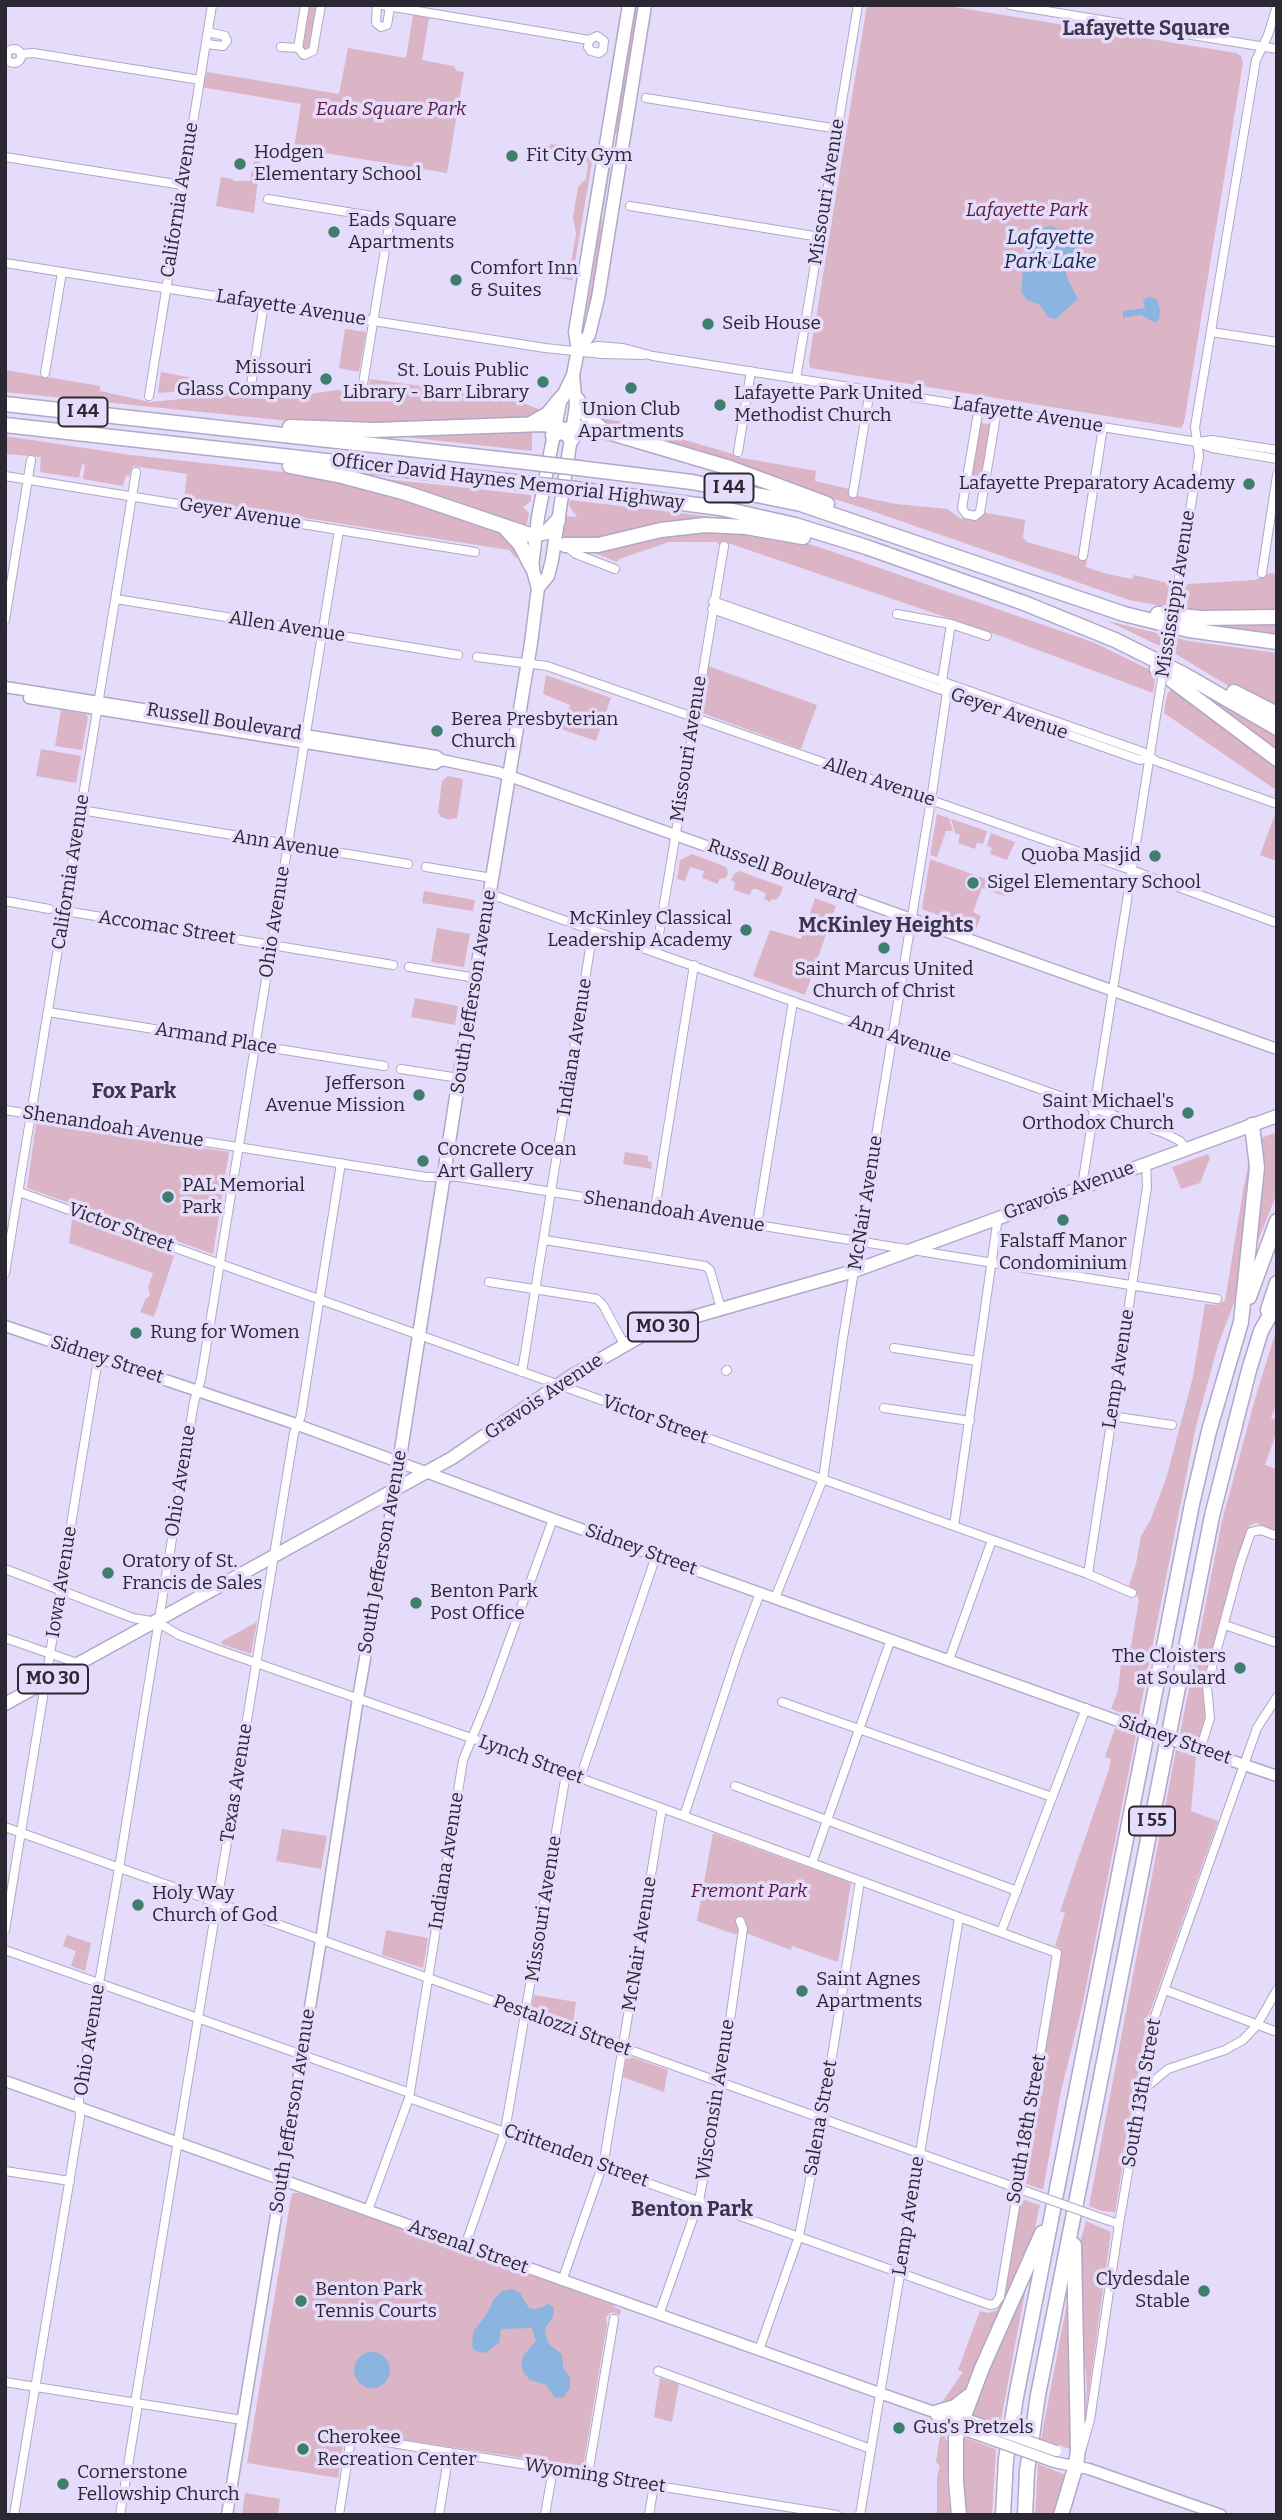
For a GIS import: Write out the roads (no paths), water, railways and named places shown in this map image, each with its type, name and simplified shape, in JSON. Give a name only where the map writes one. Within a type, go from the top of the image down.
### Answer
[{"type":"highway","points":[[528,425],[546,415],[562,397]]},
{"type":"highway","points":[[577,399],[589,419],[608,432]]},
{"type":"highway","name":"Officer David Haynes Memorial Highway","points":[[5,404],[536,463],[728,488],[801,504],[1095,604]]},
{"type":"highway","name":"Officer David Haynes Memorial Highway","points":[[5,425],[532,484],[720,508],[795,525],[866,547],[1024,603],[1115,640]]},
{"type":"highway","points":[[240,430],[276,427],[406,429],[528,425],[563,431],[608,432],[730,468],[794,491],[856,517],[874,528]]},
{"type":"highway","points":[[264,454],[278,463],[387,488],[550,539],[598,545],[661,530],[716,525],[763,529],[866,547]]},
{"type":"highway","points":[[550,539],[558,520]]},
{"type":"highway","points":[[500,525],[518,541],[533,567]]},
{"type":"highway","points":[[1024,603],[1132,638],[1277,714]]},
{"type":"highway","points":[[1095,604],[1181,617],[1277,617]]},
{"type":"highway","name":"I 44","points":[[1095,604],[1189,630],[1277,642]]},
{"type":"highway","points":[[1115,640],[1205,703],[1277,759]]},
{"type":"highway","name":"I 44","points":[[1115,640],[1185,675],[1277,728]]},
{"type":"highway","points":[[1241,1322],[1257,1167],[1252,1125]]},
{"type":"highway","name":"I 55","points":[[1003,2515],[1011,2421],[1192,1504],[1209,1431],[1241,1322],[1277,1221]]},
{"type":"highway","name":"I 55","points":[[1025,2515],[1031,2433],[1212,1516],[1238,1406],[1277,1283]]},
{"type":"highway","points":[[1261,1331],[1277,1303]]},
{"type":"highway","points":[[960,2515],[955,2444],[961,2423],[972,2392],[1053,2210]]},
{"type":"highway","points":[[1061,2515],[1076,2465],[1078,2431],[1073,2219]]},
{"type":"highway","points":[[934,2412],[960,2404],[972,2392]]},
{"type":"main road","name":"South Jefferson Avenue","points":[[558,520],[563,431],[562,397],[573,375],[578,351],[577,322],[629,5]]},
{"type":"main road","name":"South Jefferson Avenue","points":[[578,351],[589,334],[598,298],[645,5]]},
{"type":"main road","name":"South Jefferson Avenue","points":[[538,588],[548,576],[550,539],[538,517],[563,431],[577,399],[573,375]]},
{"type":"main road","name":"South Jefferson Avenue","points":[[227,2515],[528,663],[538,588],[533,567],[550,539]]},
{"type":"main road","name":"Russell Boulevard","points":[[5,687],[98,706]]},
{"type":"main road","name":"Russell Boulevard","points":[[5,695],[98,706],[305,739],[436,756],[442,760],[509,775],[1277,1049]]},
{"type":"main road","name":"Gravois Avenue","points":[[5,1704],[425,1473],[481,1440],[559,1385],[624,1344],[674,1323],[854,1270],[1277,1116]]},
{"type":"main road","name":"Sidney Street","points":[[5,1326],[297,1425],[656,1556],[1277,1776]]},
{"type":"main road","name":"Arsenal Street","points":[[5,2081],[1220,2515]]},
{"type":"street","name":"California Avenue","points":[[149,396],[212,5]]},
{"type":"street","points":[[298,48],[305,5]]},
{"type":"street","points":[[281,47],[298,48],[304,55],[313,51],[321,5]]},
{"type":"street","name":"Missouri Avenue","points":[[796,379],[858,5]]},
{"type":"street","points":[[1010,5],[1277,49]]},
{"type":"street","points":[[1071,15],[1073,5]]},
{"type":"street","points":[[383,6],[423,9],[589,40]]},
{"type":"street","name":"Mississippi Avenue","points":[[1082,1186],[1199,460],[1195,427],[1256,60],[1270,30],[1277,6]]},
{"type":"street","points":[[206,44],[223,46],[227,41],[225,36],[208,32]]},
{"type":"street","points":[[22,54],[33,53],[200,80]]},
{"type":"street","points":[[646,98],[838,129]]},
{"type":"street","points":[[5,158],[183,185]]},
{"type":"street","points":[[268,199],[390,219],[362,390]]},
{"type":"street","points":[[630,206],[820,237]]},
{"type":"street","name":"Lafayette Avenue","points":[[5,263],[545,348],[578,351],[598,346],[618,347],[653,356],[1197,442],[1212,448],[1277,459]]},
{"type":"street","points":[[45,373],[62,272]]},
{"type":"street","points":[[251,386],[264,304]]},
{"type":"street","points":[[1211,332],[1277,342]]},
{"type":"street","points":[[738,452],[751,371]]},
{"type":"street","points":[[853,493],[870,390]]},
{"type":"street","points":[[979,408],[962,508],[966,514],[975,516],[980,512],[997,410]]},
{"type":"street","points":[[1083,556],[1103,427]]},
{"type":"street","name":"Lafayette Avenue","points":[[1197,442],[1213,440],[1277,450]]},
{"type":"street","points":[[5,620],[31,460]]},
{"type":"street","name":"California Avenue","points":[[5,1273],[136,472]]},
{"type":"street","points":[[1262,573],[1277,475]]},
{"type":"street","name":"Geyer Avenue","points":[[5,476],[475,552]]},
{"type":"street","name":"Ohio Avenue","points":[[14,2515],[80,2117],[79,2098],[119,1868],[157,1622],[201,1378],[339,530]]},
{"type":"street","points":[[550,539],[576,554],[615,569]]},
{"type":"street","name":"Missouri Avenue","points":[[656,952],[724,546]]},
{"type":"street","name":"Allen Avenue","points":[[116,600],[458,655]]},
{"type":"street","name":"Geyer Avenue","points":[[712,605],[1140,760],[1149,758]]},
{"type":"street","points":[[897,614],[951,624],[987,636]]},
{"type":"street","points":[[947,692],[942,681],[951,624]]},
{"type":"street","name":"Allen Avenue","points":[[477,657],[547,666],[1277,923]]},
{"type":"street","name":"Geyer Avenue","points":[[870,661],[942,681],[1143,752],[1149,758],[1277,804]]},
{"type":"street","name":"McNair Avenue","points":[[775,1598],[823,1479],[947,692]]},
{"type":"street","name":"Ann Avenue","points":[[81,810],[408,864]]},
{"type":"street","points":[[426,867],[492,878]]},
{"type":"street","name":"Ann Avenue","points":[[490,894],[1170,1135],[1186,1149]]},
{"type":"street","points":[[5,901],[48,909]]},
{"type":"street","name":"Accomac Street","points":[[65,911],[394,965]]},
{"type":"street","name":"Indiana Avenue","points":[[522,1372],[593,930]]},
{"type":"street","points":[[655,1209],[694,965]]},
{"type":"street","points":[[409,967],[476,978]]},
{"type":"street","points":[[757,1225],[793,1001]]},
{"type":"street","name":"Armand Place","points":[[48,1012],[384,1066]]},
{"type":"street","points":[[401,1069],[459,1077]]},
{"type":"street","name":"Shenandoah Avenue","points":[[5,1110],[655,1209],[1217,1299]]},
{"type":"street","name":"Texas Avenue","points":[[120,2515],[198,2018],[341,1163]]},
{"type":"street","name":"Lemp Avenue","points":[[1088,1574],[1147,1187],[1146,1163]]},
{"type":"street","name":"Victor Street","points":[[19,1192],[1088,1574],[1132,1593]]},
{"type":"street","points":[[954,1526],[998,1217]]},
{"type":"street","points":[[544,1240],[708,1267],[721,1309]]},
{"type":"street","points":[[489,1282],[597,1299],[624,1344]]},
{"type":"street","points":[[894,1348],[977,1361]]},
{"type":"street","name":"Iowa Avenue","points":[[5,1930],[98,1359]]},
{"type":"street","points":[[884,1408],[970,1420]]},
{"type":"street","points":[[1111,1416],[1172,1425]]},
{"type":"street","name":"Indiana Avenue","points":[[368,2210],[410,2095],[463,1760],[553,1519]]},
{"type":"street","points":[[1196,1748],[1210,1718],[1207,1686],[1251,1532],[1255,1530],[1277,1536]]},
{"type":"street","points":[[948,1660],[992,1540]]},
{"type":"street","points":[[580,1778],[656,1556]]},
{"type":"street","name":"Lynch Street","points":[[5,1569],[133,1618],[157,1622],[179,1635],[471,1738],[1057,1953]]},
{"type":"street","points":[[684,1816],[760,1593]]},
{"type":"street","points":[[1225,1625],[1277,1643]]},
{"type":"street","points":[[5,1637],[80,1664]]},
{"type":"street","points":[[812,1863],[891,1639]]},
{"type":"street","name":"South 13th Street","points":[[1076,2465],[1090,2420],[1152,2028],[1244,1764],[1258,1728],[1277,1697]]},
{"type":"street","points":[[782,1702],[1052,1797]]},
{"type":"street","points":[[1001,1932],[1086,1708]]},
{"type":"street","name":"Missouri Avenue","points":[[465,2246],[505,2131],[566,1773]]},
{"type":"street","points":[[735,1786],[1017,1891]]},
{"type":"street","name":"McNair Avenue","points":[[562,2281],[603,2166],[662,1808]]},
{"type":"street","name":"Pestalozzi Street","points":[[5,1827],[1119,2224]]},
{"type":"street","name":"Salena Street","points":[[759,2350],[799,2236],[822,2119],[860,1881]]},
{"type":"street","name":"Lemp Avenue","points":[[860,2515],[959,1917]]},
{"type":"street","name":"Wisconsin Avenue","points":[[659,2315],[699,2201],[721,2083],[743,1929],[740,1921]]},
{"type":"street","name":"Crittenden Street","points":[[5,1950],[900,2273],[990,2305],[995,2304]]},
{"type":"street","name":"South 18th Street","points":[[995,2304],[1000,2297],[1057,1953]]},
{"type":"street","points":[[1165,1990],[1277,2032]]},
{"type":"street","points":[[1143,2090],[1168,2069],[1237,2045],[1251,2034],[1277,1990]]},
{"type":"street","points":[[5,2171],[70,2181]]},
{"type":"street","points":[[588,2474],[614,2319]]},
{"type":"street","points":[[657,2371],[871,2448]]},
{"type":"street","points":[[5,2382],[242,2420]]},
{"type":"street","name":"Wyoming Street","points":[[339,2515],[352,2438],[837,2515]]},
{"type":"street","points":[[439,2515],[449,2452]]},
{"type":"street","points":[[545,2515],[553,2469]]},
{"type":"street","points":[[649,2515],[654,2485]]},
{"type":"water","name":"Lafayette Park Lake","points":[[1049,226],[1064,230],[1079,252],[1066,273],[1078,299],[1056,319],[1048,317],[1040,305],[1027,300],[1021,291],[1024,261],[1028,255],[1026,240],[1034,231]]},
{"type":"water","points":[[1150,296],[1158,301],[1160,310],[1156,323],[1141,315],[1123,318],[1123,311],[1145,308],[1143,300]]},
{"type":"water","points":[[513,2289],[520,2293],[529,2308],[536,2309],[549,2304],[554,2308],[545,2334],[549,2344],[562,2354],[563,2367],[570,2377],[570,2388],[563,2398],[554,2397],[546,2385],[530,2380],[523,2372],[523,2356],[536,2341],[532,2328],[502,2329],[500,2342],[486,2353],[475,2351],[472,2346],[473,2332],[494,2299],[502,2291]]},
{"type":"water","points":[[372,2352],[385,2357],[390,2370],[385,2383],[372,2388],[359,2383],[354,2370],[359,2357]]},
{"type":"place","name":"Fit City Gym","points":[[512,156]]},
{"type":"place","name":"Hodgen Elementary School","points":[[240,164]]},
{"type":"place","name":"Eads Square Apartments","points":[[334,232]]},
{"type":"place","name":"Comfort Inn & Suites","points":[[456,280]]},
{"type":"place","name":"Seib House","points":[[708,324]]},
{"type":"place","name":"Missouri Glass Company","points":[[326,379]]},
{"type":"place","name":"St. Louis Public Library - Barr Library","points":[[543,382]]},
{"type":"place","name":"Union Club Apartments","points":[[631,388]]},
{"type":"place","name":"Lafayette Park United Methodist Church","points":[[720,405]]},
{"type":"place","name":"Lafayette Preparatory Academy","points":[[1249,484]]},
{"type":"place","name":"Berea Presbyterian Church","points":[[437,731]]},
{"type":"place","name":"Quoba Masjid","points":[[1155,856]]},
{"type":"place","name":"Sigel Elementary School","points":[[973,883]]},
{"type":"place","name":"McKinley Classical Leadership Academy","points":[[746,930]]},
{"type":"place","name":"Saint Marcus United Church of Christ","points":[[884,948]]},
{"type":"place","name":"Jefferson Avenue Mission","points":[[419,1095]]},
{"type":"place","name":"Saint Michael's Orthodox Church","points":[[1188,1113]]},
{"type":"place","name":"Concrete Ocean Art Gallery","points":[[423,1161]]},
{"type":"place","name":"PAL Memorial Park","points":[[168,1197]]},
{"type":"place","name":"Falstaff Manor Condominium","points":[[1063,1220]]},
{"type":"place","name":"Rung for Women","points":[[136,1333]]},
{"type":"place","name":"Oratory of St. Francis de Sales","points":[[108,1573]]},
{"type":"place","name":"Benton Park Post Office","points":[[416,1603]]},
{"type":"place","name":"The Cloisters at Soulard","points":[[1240,1668]]},
{"type":"place","name":"Holy Way Church of God","points":[[138,1905]]},
{"type":"place","name":"Saint Agnes Apartments","points":[[802,1991]]},
{"type":"place","name":"Clydesdale Stable","points":[[1204,2291]]},
{"type":"place","name":"Benton Park Tennis Courts","points":[[301,2301]]},
{"type":"place","name":"Gus's Pretzels","points":[[899,2428]]},
{"type":"place","name":"Cherokee Recreation Center","points":[[303,2449]]},
{"type":"place","name":"Cornerstone Fellowship Church","points":[[63,2484]]},
{"type":"district","name":"Lafayette Square","points":[[1146,29]]},
{"type":"district","name":"McKinley Heights","points":[[886,926]]},
{"type":"district","name":"Fox Park","points":[[134,1092]]},
{"type":"district","name":"Benton Park","points":[[692,2210]]},
{"type":"park label","name":"Eads Square Park","points":[[391,110]]},
{"type":"park label","name":"Lafayette Park","points":[[1027,211]]},
{"type":"park label","name":"Fremont Park","points":[[749,1892]]}]
